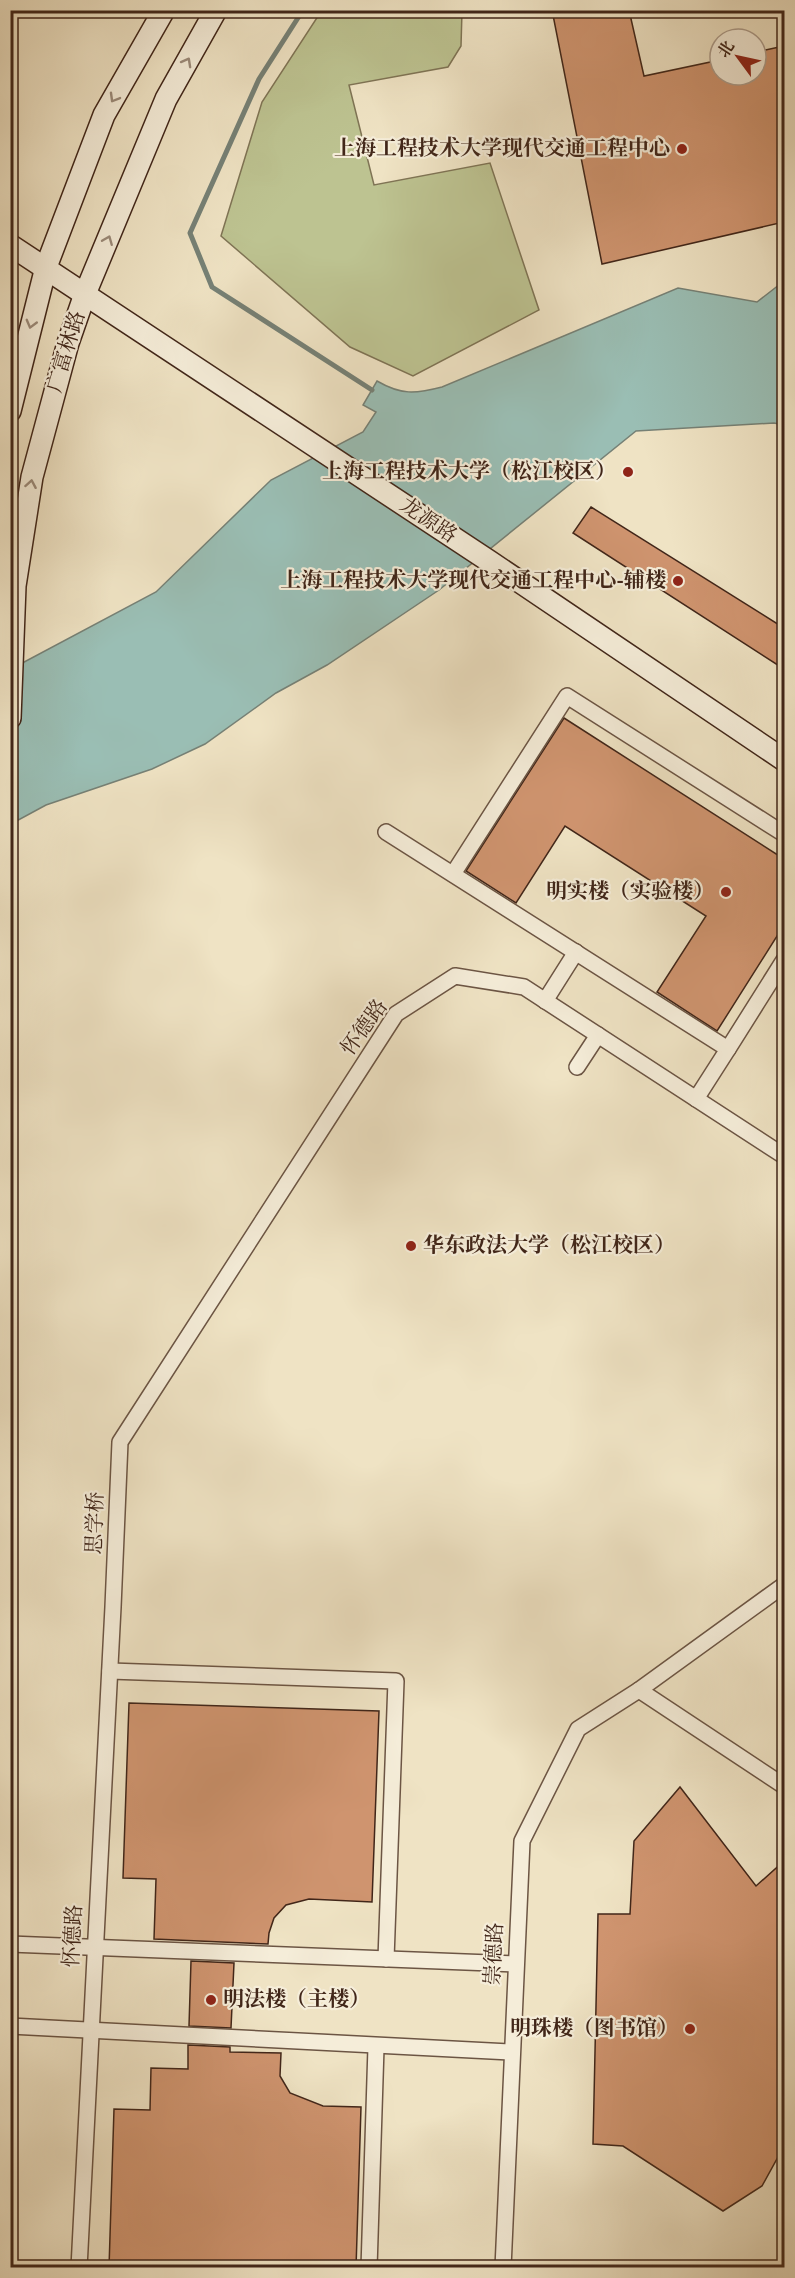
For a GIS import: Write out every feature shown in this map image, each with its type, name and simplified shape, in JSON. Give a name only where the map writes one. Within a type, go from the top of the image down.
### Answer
[{"type":"main road","name":"广富林路","points":[[10,411],[46,267],[104,115],[164,10]]},
{"type":"main road","name":"广富林路","points":[[10,718],[15,586],[32,477],[68,343],[85,294],[166,99],[216,10]]},
{"type":"main road","name":"龙源路","points":[[10,245],[489,561],[784,760]]},
{"type":"street","points":[[453,874],[567,696],[784,834]]},
{"type":"street","points":[[386,832],[728,1049]]},
{"type":"street","points":[[544,1001],[576,952]]},
{"type":"street","points":[[696,1099],[784,960]]},
{"type":"street","name":"怀德路","points":[[120,1442],[396,1014],[455,976],[524,987],[784,1156]]},
{"type":"street","points":[[577,1067],[598,1035]]},
{"type":"street","name":"思学桥","points":[[113,1606],[120,1442]]},
{"type":"street","name":"崇德路","points":[[503,2268],[522,1841],[578,1729],[639,1690],[784,1586]]},
{"type":"street","name":"怀德路","points":[[79,2268],[113,1606]]},
{"type":"street","points":[[110,1671],[396,1681],[386,1959]]},
{"type":"street","points":[[639,1690],[784,1786]]},
{"type":"street","points":[[10,1944],[516,1964]]},
{"type":"street","points":[[10,2026],[376,2047],[511,2052]]},
{"type":"street","points":[[369,2268],[376,2047]]},
{"type":"green space","points":[[322,10],[462,11],[461,46],[448,67],[349,85],[374,185],[490,163],[539,310],[413,376],[350,347],[221,236],[262,102]]},
{"type":"water","points":[[784,281],[784,425],[774,423],[636,431],[439,590],[327,665],[276,693],[205,744],[152,769],[46,805],[11,824],[11,669],[156,592],[271,480],[363,432],[376,412],[363,405],[377,381],[393,389],[408,392],[442,387],[678,288],[757,302]]},
{"type":"building","name":"上海工程技术大学现代交通工程中心","points":[[552,10],[629,10],[644,76],[708,63],[708,87],[768,87],[768,49],[784,46],[784,222],[602,264]]},
{"type":"building","name":"上海工程技术大学现代交通工程中心-辅楼","points":[[591,507],[784,628],[784,669],[573,533]]},
{"type":"building","name":"明实楼（实验楼）","points":[[564,718],[784,859],[784,925],[717,1031],[657,992],[706,916],[565,826],[516,903],[466,871]]},
{"type":"building","points":[[129,1703],[379,1711],[372,1902],[309,1899],[286,1905],[274,1918],[268,1944],[154,1939],[156,1879],[123,1878]]},
{"type":"building","name":"明珠楼（图书馆）","points":[[680,1787],[756,1886],[784,1861],[784,2146],[762,2186],[723,2211],[623,2146],[593,2144],[598,1914],[630,1914],[634,1841]]},
{"type":"building","points":[[191,1961],[234,1963],[231,2028],[189,2026]]},
{"type":"building","points":[[188,2045],[230,2047],[230,2052],[281,2053],[280,2076],[290,2093],[323,2106],[361,2107],[356,2268],[109,2268],[114,2109],[150,2110],[151,2068],[188,2069]]},
{"type":"waterway","points":[[303,10],[259,79],[190,233],[212,287],[372,390]]},
{"type":"place","name":"上海工程技术大学现代交通工程中心","points":[[682,149]]},
{"type":"place","name":"上海工程技术大学（松江校区）","points":[[628,472]]},
{"type":"place","name":"上海工程技术大学现代交通工程中心-辅楼","points":[[678,581]]},
{"type":"place","name":"明实楼（实验楼）","points":[[726,892]]},
{"type":"place","name":"华东政法大学（松江校区）","points":[[411,1246]]},
{"type":"place","name":"明法楼（主楼）","points":[[211,2000]]},
{"type":"place","name":"明珠楼（图书馆）","points":[[690,2029]]}]
